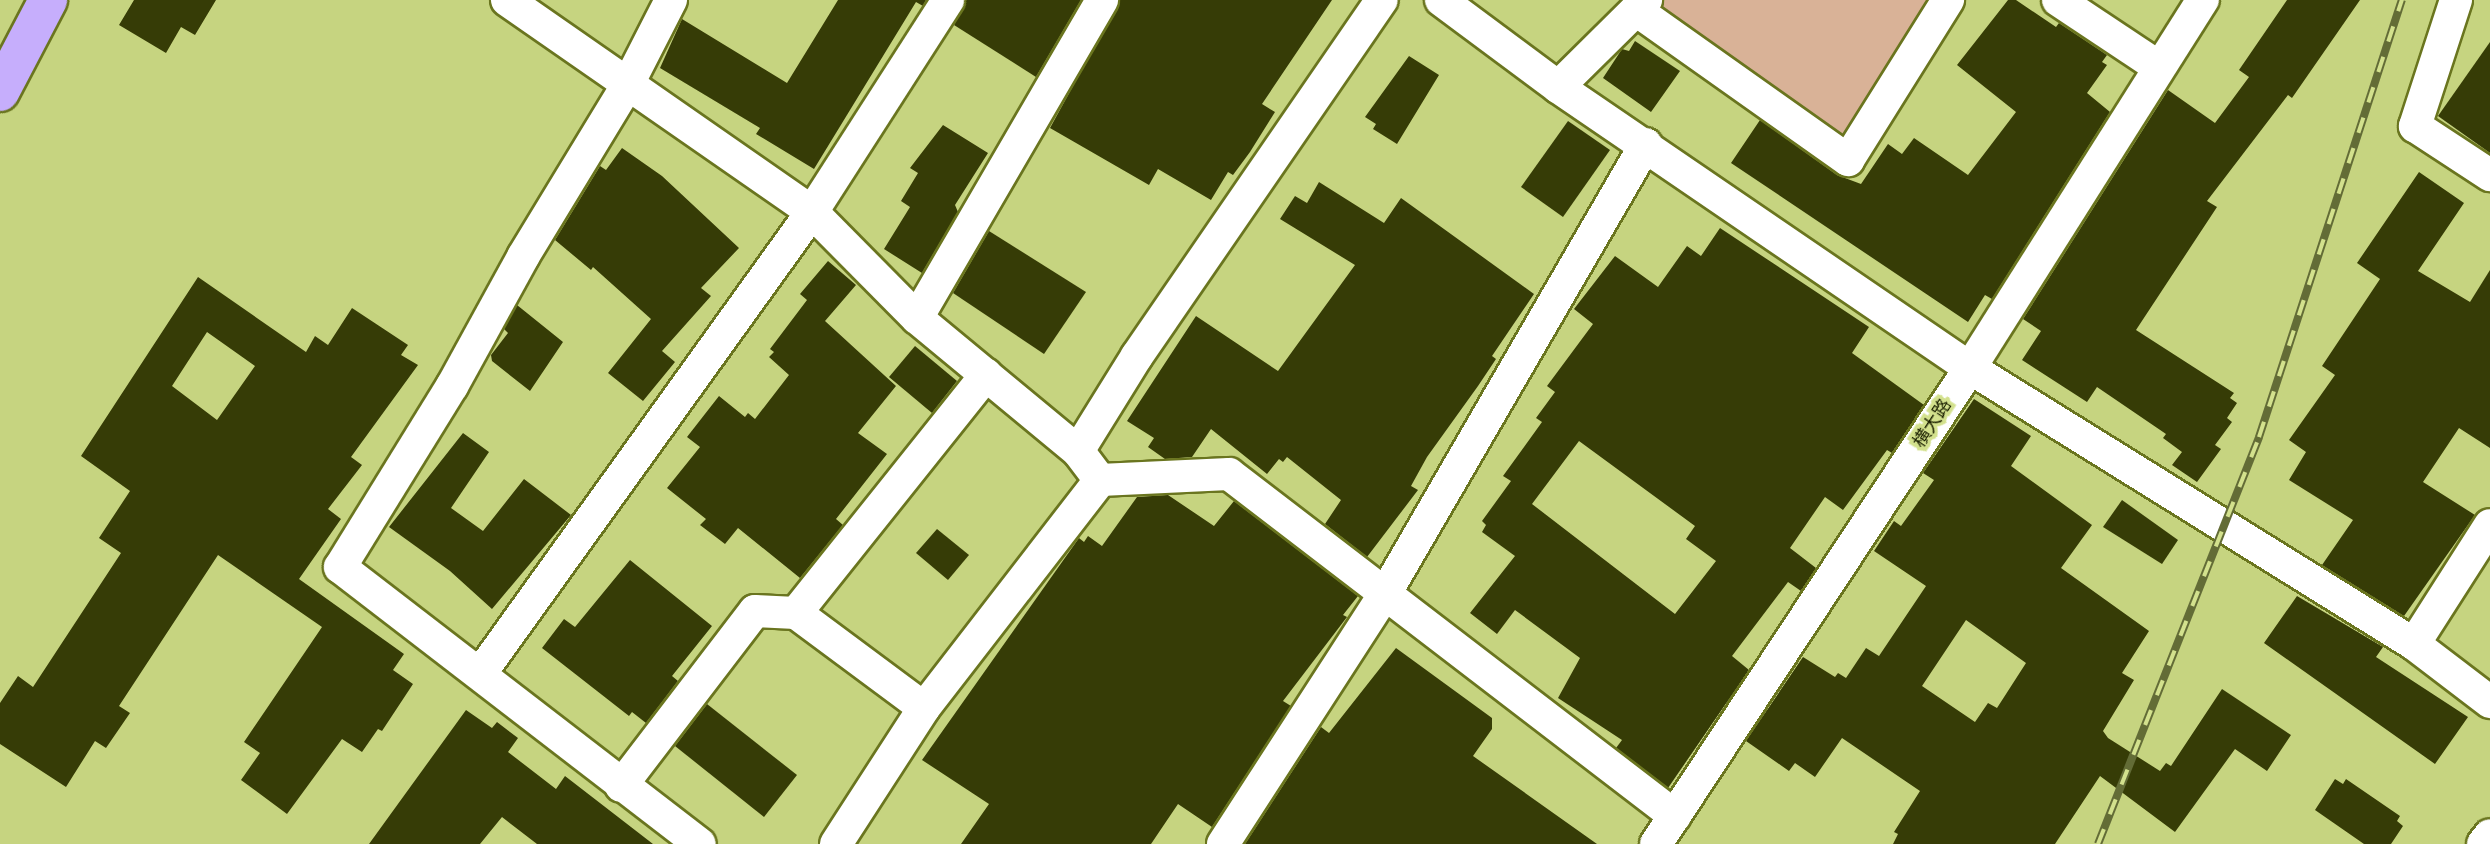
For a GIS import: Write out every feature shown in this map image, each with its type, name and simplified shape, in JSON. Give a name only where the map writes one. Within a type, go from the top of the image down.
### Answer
[{"type":"highway","points":[[0,92],[48,0]]},
{"type":"street","points":[[507,0],[812,212],[917,318],[1078,451],[1100,480]]},
{"type":"street","points":[[671,0],[628,84],[523,257],[452,386],[340,567],[621,786],[700,844]]},
{"type":"street","points":[[480,674],[812,212],[948,0]]},
{"type":"street","points":[[917,318],[1102,0]]},
{"type":"street","points":[[1078,451],[1137,356],[1382,0]]},
{"type":"street","points":[[1441,0],[1558,87],[1646,144],[1970,368],[2414,644],[2490,702]]},
{"type":"street","points":[[1558,87],[1641,5],[1848,160],[1948,0]]},
{"type":"street","points":[[2057,0],[2159,68]]},
{"type":"street","name":"横大路","points":[[1656,844],[1970,368],[2203,0]]},
{"type":"street","points":[[2456,0],[2416,126],[2490,175]]},
{"type":"street","points":[[1223,844],[1385,594],[1646,144]]},
{"type":"street","points":[[796,613],[986,375]]},
{"type":"street","points":[[836,844],[924,708],[1100,480],[1229,474],[1675,816]]},
{"type":"street","points":[[2414,644],[2490,525]]},
{"type":"street","points":[[621,786],[755,611],[796,613],[924,708]]},
{"type":"street","points":[[2483,844],[2490,835]]},
{"type":"shaded area","points":[[1665,0],[1934,0],[1844,141],[1656,10]]},
{"type":"building","points":[[134,0],[216,0],[195,35],[181,27],[166,53],[119,25]]},
{"type":"building","points":[[838,0],[926,0],[923,6],[916,2],[814,169],[756,134],[760,128],[660,68],[682,19],[787,83]]},
{"type":"building","points":[[966,0],[1081,0],[1036,77],[954,25]]},
{"type":"building","points":[[1120,0],[1332,0],[1262,104],[1275,112],[1250,152],[1233,175],[1228,172],[1211,200],[1158,169],[1149,185],[1050,128]]},
{"type":"building","points":[[2008,0],[2016,0],[2056,27],[2059,23],[2107,55],[2102,62],[2107,65],[2087,93],[2110,112],[1992,299],[1985,295],[1968,322],[1731,163],[1760,120],[1837,175],[1861,184],[1888,144],[1902,154],[1914,138],[1968,175],[2016,112],[1957,65]]},
{"type":"building","points":[[2287,0],[2360,0],[2292,98],[2288,95],[2207,201],[2217,207],[2136,330],[2234,393],[2230,398],[2237,403],[2227,418],[2232,422],[2215,445],[2221,449],[2197,482],[2172,465],[2182,452],[2163,438],[2166,434],[2097,387],[2087,402],[2022,360],[2041,331],[2023,319],[2168,90],[2215,123],[2249,77],[2239,70]]},
{"type":"building","points":[[1635,41],[1680,71],[1651,112],[1603,78],[1622,49],[1629,51]]},
{"type":"building","points":[[2490,42],[2490,153],[2438,116]]},
{"type":"building","points":[[1409,56],[1439,75],[1397,144],[1373,129],[1376,124],[1365,117]]},
{"type":"building","points":[[1568,121],[1610,150],[1563,217],[1521,187]]},
{"type":"building","points":[[943,125],[988,153],[955,205],[958,212],[922,273],[884,249],[910,207],[901,201],[918,173],[910,168]]},
{"type":"building","points":[[622,148],[662,176],[739,248],[701,288],[711,296],[662,351],[675,362],[643,401],[608,373],[651,319],[593,267],[591,270],[555,240],[600,166],[606,170]]},
{"type":"building","points":[[2419,172],[2464,203],[2418,271],[2470,302],[2490,270],[2490,448],[2459,428],[2423,482],[2475,515],[2404,616],[2322,565],[2353,520],[2289,480],[2306,452],[2289,440],[2335,375],[2322,366],[2380,279],[2357,263]]},
{"type":"building","points":[[1319,182],[1384,223],[1401,198],[1534,294],[1492,356],[1496,359],[1427,457],[1411,486],[1418,490],[1367,557],[1325,524],[1341,500],[1287,457],[1283,462],[1279,459],[1267,474],[1211,429],[1192,457],[1165,459],[1148,447],[1154,438],[1127,421],[1196,316],[1278,371],[1355,265],[1280,219],[1295,196],[1307,203]]},
{"type":"building","points":[[1720,228],[1869,327],[1852,353],[1924,405],[1892,453],[1887,450],[1843,510],[1825,497],[1790,548],[1816,568],[1801,591],[1788,582],[1732,656],[1749,670],[1668,788],[1616,748],[1622,740],[1558,698],[1580,658],[1515,610],[1497,634],[1470,613],[1515,556],[1482,532],[1486,525],[1482,521],[1511,481],[1503,476],[1542,422],[1536,418],[1555,392],[1547,386],[1593,324],[1574,309],[1615,256],[1658,287],[1687,246],[1701,256]],"holes":[[[1579,441],[1695,526],[1686,539],[1716,561],[1675,614],[1532,504]]]},
{"type":"building","points":[[989,231],[1086,292],[1044,354],[953,293]]},
{"type":"building","points":[[828,261],[856,285],[825,321],[896,386],[858,433],[887,454],[836,519],[843,525],[800,578],[738,528],[725,544],[700,525],[706,519],[667,488],[700,447],[687,437],[719,396],[745,417],[748,413],[755,419],[789,375],[769,357],[774,352],[770,349],[807,300],[800,294]]},
{"type":"building","points":[[198,277],[306,352],[315,336],[328,345],[352,308],[408,345],[401,355],[418,365],[351,457],[362,465],[328,509],[341,519],[299,579],[404,654],[393,670],[413,684],[382,731],[378,729],[362,752],[342,739],[287,814],[241,780],[260,753],[244,742],[322,627],[218,555],[119,706],[130,713],[106,748],[95,741],[66,787],[0,744],[0,703],[18,676],[33,687],[121,553],[99,538],[130,491],[81,456]],"holes":[[[207,332],[255,366],[217,420],[172,386]]]},
{"type":"building","points":[[517,305],[563,342],[530,391],[492,361],[491,355],[508,333],[504,329]]},
{"type":"building","points":[[915,346],[957,381],[932,413],[889,377]]},
{"type":"building","points":[[1974,399],[2031,436],[2011,466],[2092,525],[2061,568],[2149,631],[2122,673],[2134,680],[2103,731],[2108,738],[2160,771],[2166,763],[2171,766],[2222,689],[2291,735],[2267,771],[2235,749],[2175,832],[2100,776],[2055,844],[1893,844],[1898,834],[1894,832],[1920,791],[1842,738],[1815,777],[1795,763],[1789,771],[1746,741],[1803,657],[1835,677],[1838,673],[1846,678],[1866,648],[1879,656],[1926,586],[1874,551],[1894,521],[1901,526],[1934,480],[1923,473]],"holes":[[[1966,620],[2026,663],[1997,708],[1988,703],[1975,722],[1922,686]]]},
{"type":"building","points":[[463,433],[489,452],[451,508],[483,531],[524,479],[571,515],[492,609],[450,571],[389,527]]},
{"type":"building","points":[[1168,495],[1214,526],[1234,501],[1358,596],[1343,615],[1347,617],[1283,701],[1291,706],[1212,827],[1178,804],[1151,844],[961,844],[989,804],[922,760],[1079,538],[1084,542],[1088,536],[1102,546],[1137,497]]},
{"type":"building","points":[[2122,500],[2178,540],[2162,564],[2103,527]]},
{"type":"building","points":[[937,529],[969,555],[948,580],[916,553]]},
{"type":"building","points":[[630,560],[712,626],[672,676],[678,681],[646,723],[632,712],[629,716],[542,648],[564,619],[575,627]]},
{"type":"building","points":[[2297,596],[2383,647],[2376,657],[2468,717],[2435,764],[2264,643]]},
{"type":"building","points":[[1396,648],[1492,718],[1492,729],[1473,756],[1597,844],[1245,844],[1321,727],[1329,733]]},
{"type":"building","points":[[707,704],[797,775],[764,817],[675,746]]},
{"type":"building","points":[[466,710],[492,728],[497,722],[518,738],[508,752],[556,789],[565,776],[653,844],[537,844],[502,817],[480,844],[369,844]]},
{"type":"building","points":[[2335,779],[2343,784],[2346,779],[2400,816],[2397,821],[2403,826],[2391,844],[2364,844],[2315,810]]},
{"type":"railway","points":[[2098,844],[2259,437],[2402,0]]}]
